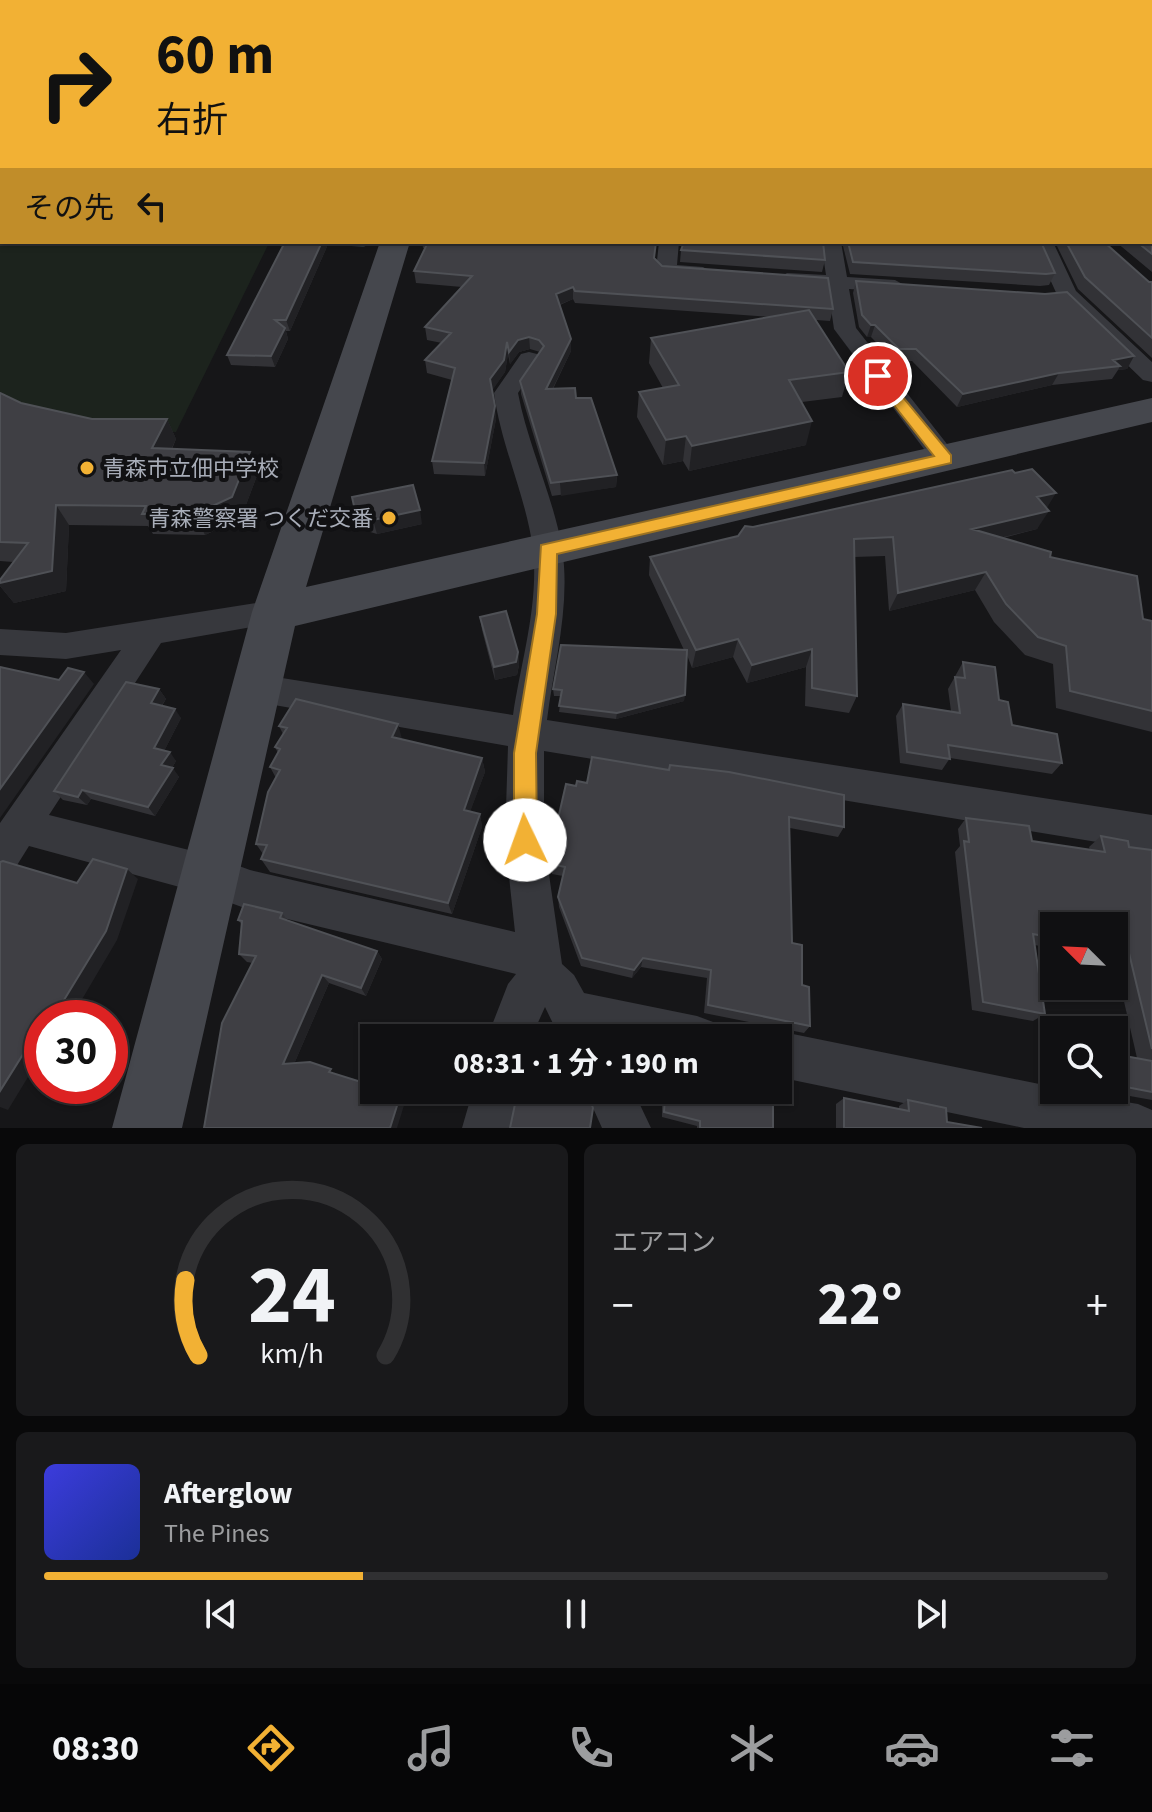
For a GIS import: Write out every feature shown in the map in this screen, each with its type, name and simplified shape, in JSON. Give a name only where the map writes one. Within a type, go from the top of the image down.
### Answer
[{"type":"street","points":[[147,1128],[275,612],[394,244]]},
{"type":"street","points":[[669,244],[666,270],[730,275]]},
{"type":"street","points":[[831,244],[845,329],[945,459]]},
{"type":"street","points":[[1043,244],[1056,295],[1152,375]]},
{"type":"street","points":[[760,277],[916,288]]},
{"type":"street","points":[[529,359],[508,387],[508,410],[547,549],[549,567],[546,614],[525,753],[524,814],[541,965],[578,1024]]},
{"type":"street","points":[[0,642],[66,646],[275,612],[1152,410]]},
{"type":"street","points":[[150,634],[8,840],[209,875],[250,890],[508,953],[541,965]]},
{"type":"street","points":[[257,688],[1152,833]]},
{"type":"street","points":[[514,1024],[541,965]]},
{"type":"street","points":[[792,1057],[1138,1128]]},
{"type":"street","points":[[486,1128],[492,1104]]},
{"type":"street","points":[[615,1104],[627,1128]]},
{"type":"shaded area","points":[[268,245],[176,432],[108,427],[62,418],[0,393],[0,246]]},
{"type":"building","points":[[284,244],[321,244],[286,320],[275,320],[285,328],[271,356],[227,355]]},
{"type":"building","points":[[427,244],[656,244],[654,258],[662,266],[828,278],[833,309],[575,291],[573,287],[556,294],[571,339],[546,389],[575,388],[576,398],[591,398],[617,475],[551,483],[520,381],[544,346],[539,340],[529,337],[518,340],[509,352],[507,342],[504,360],[490,379],[495,406],[484,463],[432,461],[455,368],[425,360],[451,333],[425,327],[472,276],[414,271]]},
{"type":"building","points":[[683,244],[823,244],[825,260],[681,250]]},
{"type":"building","points":[[848,244],[1042,244],[1055,273],[1046,274],[853,262]]},
{"type":"building","points":[[1067,244],[1106,244],[1152,282],[1152,338],[1085,277]]},
{"type":"building","points":[[1140,244],[1152,244],[1152,254]]},
{"type":"building","points":[[856,281],[1045,294],[1067,292],[1134,356],[1113,360],[1120,366],[1059,373],[963,394],[916,349],[899,349],[875,325],[871,325],[862,315]]},
{"type":"building","points":[[809,310],[849,372],[789,380],[812,421],[692,446],[686,436],[666,440],[639,392],[679,385],[651,338]]},
{"type":"building","points":[[0,393],[21,403],[92,419],[167,419],[152,448],[250,452],[232,497],[195,514],[142,514],[146,506],[56,505],[52,571],[0,583],[28,543],[0,542]]},
{"type":"building","points":[[1032,469],[1056,493],[1037,497],[1049,511],[972,529],[1051,552],[1050,557],[1137,576],[1143,619],[1152,621],[1152,711],[1070,691],[1066,646],[1038,637],[1006,604],[986,572],[898,593],[893,537],[854,539],[857,696],[812,688],[812,649],[752,665],[738,639],[696,650],[650,557],[738,536],[745,526],[753,527],[1012,470],[1015,473]]},
{"type":"building","points":[[413,485],[420,510],[373,520],[356,515],[352,497]]},
{"type":"building","points":[[506,611],[518,652],[516,662],[494,667],[480,617]]},
{"type":"building","points":[[561,645],[687,650],[685,695],[617,713],[559,706],[562,690],[553,689]]},
{"type":"building","points":[[963,662],[995,667],[999,700],[1008,702],[1012,725],[1057,734],[1062,763],[948,745],[950,759],[907,752],[903,704],[960,713],[955,677],[965,678]]},
{"type":"building","points":[[0,667],[59,680],[68,668],[84,672],[0,789]]},
{"type":"building","points":[[126,682],[159,689],[151,703],[175,709],[154,748],[170,752],[161,765],[173,768],[148,807],[82,790],[78,797],[54,791]]},
{"type":"building","points":[[296,699],[398,724],[392,737],[482,758],[464,810],[480,814],[448,903],[261,859],[267,845],[256,844],[268,792],[280,770],[270,767],[280,749],[275,747],[287,728],[279,726]]},
{"type":"building","points":[[592,757],[669,770],[670,765],[729,772],[844,795],[844,827],[789,817],[792,943],[802,945],[802,985],[809,987],[810,1026],[708,1005],[711,970],[643,958],[634,970],[582,958],[558,897],[565,867],[551,864],[550,854],[566,784],[576,786],[577,781],[587,783]]},
{"type":"building","points":[[966,818],[1029,826],[1032,841],[1105,852],[1101,836],[1128,841],[1129,847],[1152,850],[1152,1049],[1128,949],[1128,912],[1040,912],[1040,935],[1033,934],[1040,1000],[1043,1000],[1045,1014],[983,1002],[964,841],[969,842]]},
{"type":"building","points":[[93,859],[127,869],[106,931],[64,1000],[24,1000],[24,1053],[0,1091],[0,862],[77,883]]},
{"type":"building","points":[[244,904],[282,913],[280,918],[377,951],[361,988],[322,975],[283,1064],[310,1062],[360,1082],[360,1104],[398,1104],[390,1128],[204,1128],[222,1023],[256,956],[239,954],[242,921],[238,920]]},
{"type":"building","points":[[1128,1057],[1152,1061],[1152,1092],[1128,1087]]},
{"type":"building","points":[[844,1098],[909,1111],[908,1100],[946,1108],[947,1122],[982,1128],[844,1128]]},
{"type":"building","points":[[515,1104],[591,1104],[593,1108],[590,1128],[510,1128]]},
{"type":"building","points":[[665,1104],[773,1104],[773,1128],[700,1128],[700,1121],[664,1112]]},
{"type":"place","name":"青森市立佃中学校","points":[[87,468]]},
{"type":"place","name":"青森警察署 つくだ交番","points":[[389,518]]},
{"type":"route","points":[[525,840],[525,753],[546,614],[547,549],[945,459],[878,376]]}]
